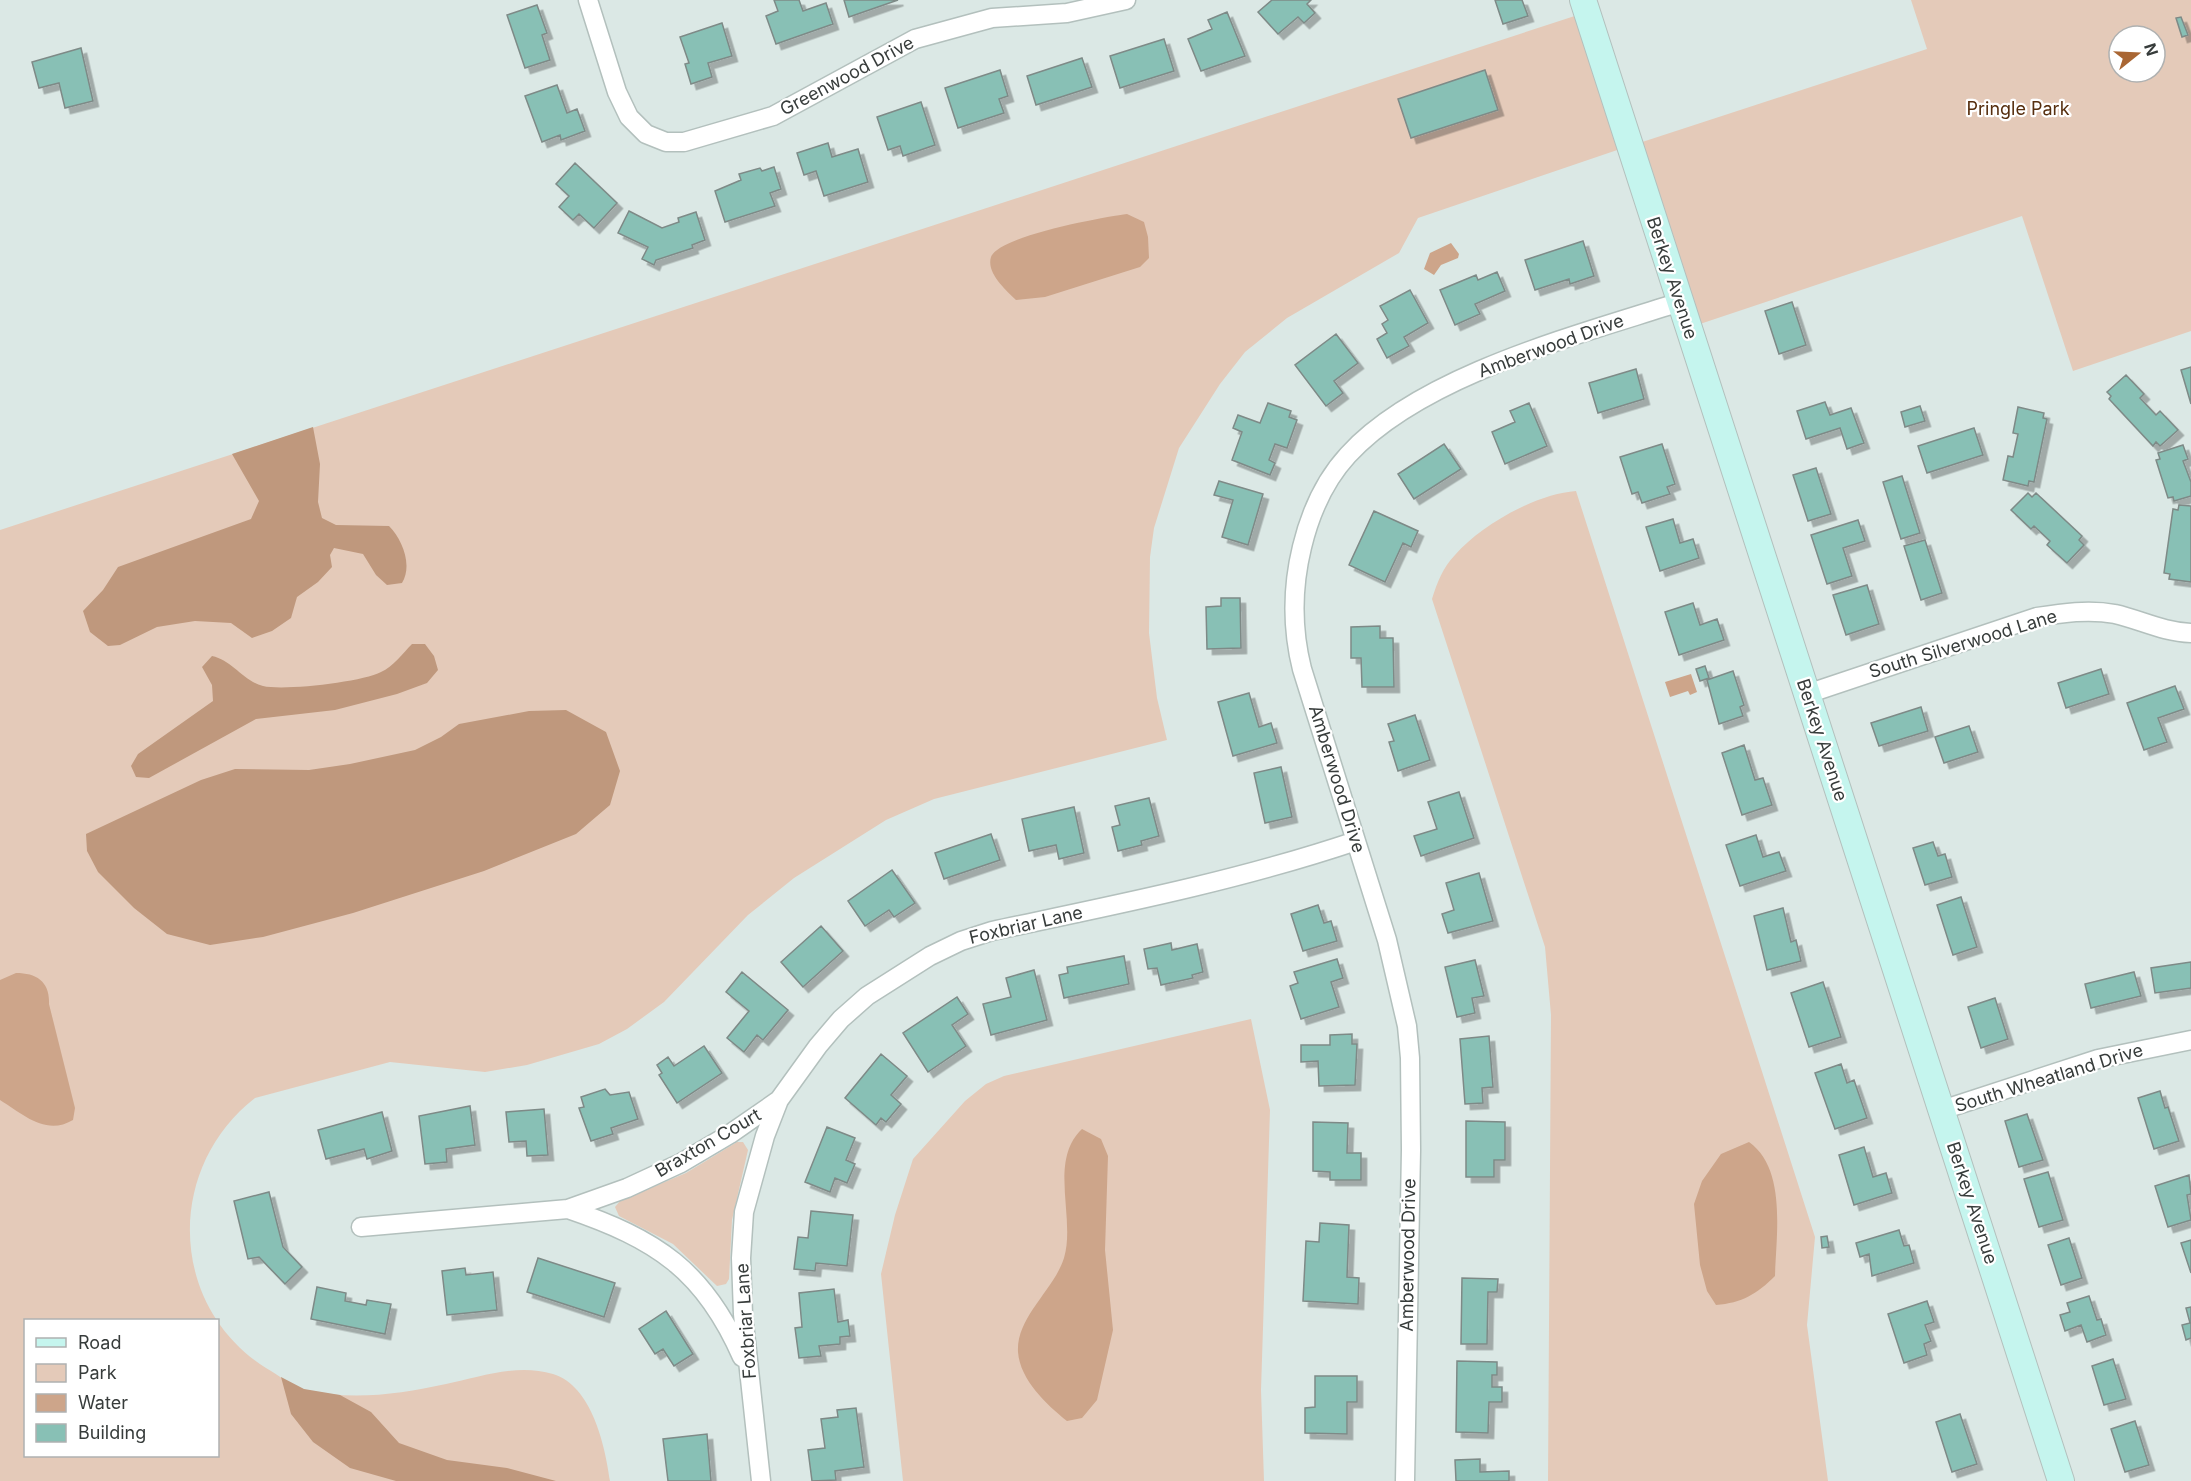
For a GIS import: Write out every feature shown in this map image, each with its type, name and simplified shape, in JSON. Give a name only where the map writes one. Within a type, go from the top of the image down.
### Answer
[{"type":"street","name":"Greenwood Drive","points":[[588,0],[617,92],[629,117],[646,134],[666,142],[684,142],[773,116],[915,39],[992,18],[1067,13],[1126,0]]},
{"type":"street","name":"Berkey Avenue","points":[[1583,0],[2061,1481]]},
{"type":"street","name":"Amberwood Drive","points":[[1405,1481],[1411,1140],[1410,1058],[1398,979],[1302,669],[1295,634],[1298,563],[1307,526],[1332,476],[1347,456],[1377,429],[1468,376],[1530,351],[1680,302]]},
{"type":"street","name":"South Silverwood Lane","points":[[1807,694],[2037,617],[2064,612],[2115,614],[2172,632],[2191,633]]},
{"type":"street","name":"Foxbriar Lane","points":[[761,1481],[743,1314],[741,1258],[744,1212],[765,1136],[778,1100],[841,1019],[896,975],[961,941],[992,931],[1206,885],[1282,866],[1356,841]]},
{"type":"street","name":"South Wheatland Drive","points":[[1942,1110],[2098,1059],[2191,1040]]},
{"type":"street","name":"Braxton Court","points":[[361,1227],[568,1209],[627,1188],[681,1163],[730,1134],[778,1100]]},
{"type":"street","name":"Braxton Court","points":[[568,1209],[604,1221],[640,1238],[692,1277],[727,1321],[749,1372]]},
{"type":"green space","name":"Pringle Park","points":[[1911,0],[2191,0],[2191,331],[2073,371],[2022,216],[1688,328],[1629,146],[1418,218],[1399,253],[1287,318],[1245,352],[1220,384],[1179,448],[1154,528],[1150,557],[1149,633],[1157,698],[1167,740],[934,799],[886,820],[794,878],[748,915],[664,1002],[627,1029],[599,1044],[527,1065],[485,1072],[390,1062],[255,1098],[226,1127],[205,1161],[193,1198],[190,1236],[196,1274],[210,1310],[217,1319],[24,1319],[24,1457],[219,1457],[219,1321],[234,1341],[266,1368],[301,1388],[323,1393],[358,1396],[394,1393],[512,1370],[553,1374],[578,1391],[587,1404],[600,1434],[610,1481],[0,1481],[0,530],[1587,12],[1630,146],[1927,49]]},
{"type":"green space","points":[[1576,491],[1815,1237],[1807,1325],[1828,1481],[1548,1481],[1551,1015],[1545,947],[1432,599],[1447,565],[1479,533],[1494,522],[1527,505],[1560,493]]},
{"type":"green space","points":[[1251,1019],[1270,1110],[1261,1390],[1264,1481],[903,1481],[881,1274],[895,1215],[913,1159],[965,1101],[986,1084],[1004,1076]]},
{"type":"green space","points":[[737,1142],[743,1142],[748,1150],[732,1220],[729,1279],[726,1284],[717,1286],[673,1244],[619,1216],[615,1207],[620,1201],[686,1173]]},
{"type":"shaded area","points":[[313,427],[320,464],[318,502],[322,518],[336,525],[389,526],[402,545],[406,560],[402,583],[387,585],[376,575],[363,554],[334,548],[330,555],[332,567],[318,582],[297,597],[291,618],[272,631],[252,638],[231,623],[195,621],[157,627],[120,645],[108,646],[90,632],[83,611],[103,590],[118,567],[251,519],[259,501],[232,454]]},
{"type":"shaded area","points":[[412,644],[425,644],[434,656],[438,670],[427,683],[397,694],[335,710],[256,719],[149,778],[136,777],[131,766],[138,754],[213,701],[212,685],[202,667],[212,656],[226,662],[249,680],[263,686],[305,686],[371,676],[394,663]]},
{"type":"shaded area","points":[[566,710],[606,732],[620,771],[610,805],[576,834],[484,871],[353,913],[263,937],[210,945],[167,934],[134,908],[98,872],[87,851],[86,834],[201,780],[235,769],[309,770],[350,764],[415,750],[441,737],[459,724],[529,711]]},
{"type":"shaded area","points":[[281,1377],[304,1389],[340,1395],[371,1412],[399,1443],[447,1460],[507,1468],[556,1481],[396,1481],[350,1468],[313,1442],[291,1414]]},
{"type":"water","points":[[1127,214],[1144,222],[1148,237],[1149,258],[1140,267],[1045,297],[1016,300],[998,281],[991,269],[991,257],[998,249],[1012,242],[1053,229]]},
{"type":"water","points":[[1451,243],[1459,254],[1458,258],[1441,265],[1434,275],[1424,269],[1430,253]]},
{"type":"water","points":[[1691,674],[1697,692],[1690,695],[1688,691],[1670,697],[1665,682]]},
{"type":"water","points":[[16,973],[23,973],[41,980],[49,996],[49,1004],[75,1108],[73,1120],[63,1124],[54,1126],[35,1122],[0,1100],[0,980]]},
{"type":"water","points":[[1082,1129],[1101,1139],[1108,1156],[1105,1250],[1113,1330],[1097,1400],[1082,1418],[1067,1421],[1043,1400],[1029,1382],[1018,1352],[1023,1327],[1059,1270],[1064,1258],[1067,1242],[1065,1173],[1067,1157],[1072,1142]]},
{"type":"water","points":[[1749,1142],[1761,1154],[1774,1185],[1777,1204],[1775,1276],[1762,1288],[1748,1296],[1734,1302],[1716,1305],[1707,1291],[1700,1265],[1694,1204],[1702,1181],[1721,1154]]},
{"type":"building","points":[[774,0],[799,0],[803,11],[826,3],[833,24],[776,44],[766,16],[778,11]]},
{"type":"building","points":[[844,0],[898,0],[849,17]]},
{"type":"building","points":[[1272,0],[1311,0],[1307,4],[1315,13],[1304,23],[1298,17],[1278,34],[1258,12]]},
{"type":"building","points":[[1495,0],[1522,0],[1528,16],[1503,24]]},
{"type":"building","points":[[537,5],[547,33],[542,35],[550,60],[525,68],[507,15]]},
{"type":"building","points":[[1227,12],[1245,56],[1201,71],[1188,39],[1212,29],[1208,20]]},
{"type":"building","points":[[2181,17],[2188,35],[2182,37],[2176,18]]},
{"type":"building","points":[[722,23],[732,56],[708,63],[712,77],[691,84],[685,64],[689,63],[680,37]]},
{"type":"building","points":[[1164,39],[1174,71],[1120,88],[1110,56]]},
{"type":"building","points":[[81,48],[93,101],[65,108],[59,83],[39,88],[32,62]]},
{"type":"building","points":[[1082,58],[1092,87],[1036,105],[1027,76]]},
{"type":"building","points":[[1000,70],[1008,96],[999,99],[1004,113],[958,128],[945,88]]},
{"type":"building","points":[[1485,70],[1498,110],[1411,138],[1398,99]]},
{"type":"building","points":[[557,85],[567,113],[577,109],[585,131],[561,140],[560,135],[542,142],[525,96]]},
{"type":"building","points":[[921,102],[935,145],[903,156],[900,146],[888,150],[877,117]]},
{"type":"building","points":[[828,143],[832,157],[858,149],[868,182],[824,196],[816,171],[804,175],[797,153]]},
{"type":"building","points":[[575,163],[617,203],[594,228],[579,214],[573,220],[559,207],[569,196],[556,184]]},
{"type":"building","points":[[774,167],[781,189],[770,193],[775,206],[725,222],[715,191],[741,180],[739,174]]},
{"type":"building","points":[[629,211],[662,228],[679,222],[678,218],[696,212],[705,240],[692,245],[693,248],[656,260],[654,265],[642,259],[648,247],[618,233]]},
{"type":"building","points":[[1583,241],[1594,276],[1570,284],[1569,279],[1535,290],[1525,260]]},
{"type":"building","points":[[1497,272],[1505,291],[1475,304],[1480,314],[1455,325],[1440,290],[1476,275],[1478,280]]},
{"type":"building","points":[[1410,290],[1428,323],[1404,337],[1409,346],[1387,358],[1377,339],[1387,333],[1382,324],[1388,320],[1380,306]]},
{"type":"building","points":[[1792,302],[1806,345],[1779,354],[1765,311]]},
{"type":"building","points":[[1336,334],[1358,363],[1334,381],[1343,393],[1326,406],[1295,365]]},
{"type":"building","points":[[2191,367],[2191,404],[2181,370]]},
{"type":"building","points":[[1636,369],[1644,399],[1598,413],[1589,383]]},
{"type":"building","points":[[2126,375],[2144,394],[2140,398],[2156,415],[2160,411],[2178,430],[2160,446],[2156,442],[2153,446],[2109,399],[2111,396],[2107,392]]},
{"type":"building","points":[[1825,402],[1830,415],[1851,408],[1864,443],[1847,449],[1840,428],[1806,439],[1797,411]]},
{"type":"building","points":[[1268,403],[1291,411],[1289,417],[1297,420],[1287,448],[1275,444],[1269,460],[1275,463],[1270,475],[1232,460],[1242,432],[1233,428],[1238,415],[1260,423]]},
{"type":"building","points":[[1529,403],[1547,446],[1505,464],[1492,432],[1515,422],[1510,411]]},
{"type":"building","points":[[1920,406],[1925,421],[1905,427],[1901,412]]},
{"type":"building","points":[[2018,407],[2044,413],[2043,418],[2047,419],[2034,482],[2029,481],[2028,486],[2003,480],[2008,456],[2013,457],[2018,434],[2013,433]]},
{"type":"building","points":[[1974,428],[1983,455],[1927,473],[1918,446]]},
{"type":"building","points":[[1444,444],[1461,469],[1414,499],[1398,474]]},
{"type":"building","points":[[1662,444],[1675,484],[1667,487],[1670,494],[1642,503],[1638,492],[1632,494],[1620,457]]},
{"type":"building","points":[[2183,445],[2188,459],[2183,461],[2191,482],[2191,496],[2174,501],[2173,497],[2168,498],[2156,460],[2160,459],[2158,453]]},
{"type":"building","points":[[1816,468],[1831,514],[1808,521],[1793,475]]},
{"type":"building","points":[[1902,476],[1920,533],[1901,539],[1883,482]]},
{"type":"building","points":[[1219,481],[1263,494],[1248,545],[1222,537],[1233,500],[1214,495]]},
{"type":"building","points":[[2028,493],[2032,497],[2036,493],[2082,536],[2079,540],[2084,545],[2067,563],[2047,545],[2050,541],[2034,526],[2031,529],[2011,510]]},
{"type":"building","points":[[2179,505],[2191,506],[2191,582],[2169,579],[2170,574],[2164,573],[2173,509],[2178,510]]},
{"type":"building","points":[[1374,511],[1418,531],[1411,547],[1403,543],[1385,582],[1349,565]]},
{"type":"building","points":[[1673,519],[1680,543],[1693,539],[1699,558],[1660,571],[1646,527]]},
{"type":"building","points":[[1858,520],[1865,541],[1843,548],[1852,576],[1827,584],[1811,535]]},
{"type":"building","points":[[1925,540],[1942,593],[1921,600],[1904,546]]},
{"type":"building","points":[[1867,585],[1879,624],[1846,635],[1833,595]]},
{"type":"building","points":[[1221,598],[1240,598],[1241,648],[1207,649],[1206,607],[1221,606]]},
{"type":"building","points":[[1693,603],[1700,625],[1717,619],[1724,640],[1679,655],[1665,612]]},
{"type":"building","points":[[1380,626],[1380,638],[1393,638],[1394,687],[1362,687],[1361,658],[1351,658],[1351,627]]},
{"type":"building","points":[[1705,666],[1709,678],[1700,681],[1696,669]]},
{"type":"building","points":[[2101,669],[2109,694],[2066,708],[2058,683]]},
{"type":"building","points":[[1733,671],[1744,705],[1740,707],[1743,716],[1719,724],[1707,680]]},
{"type":"building","points":[[2175,686],[2184,709],[2158,718],[2167,742],[2144,750],[2127,703]]},
{"type":"building","points":[[1249,693],[1259,727],[1271,723],[1277,743],[1233,756],[1218,702]]},
{"type":"building","points":[[1921,707],[1928,731],[1879,746],[1871,723]]},
{"type":"building","points":[[1415,715],[1430,760],[1398,771],[1389,742],[1394,741],[1388,724]]},
{"type":"building","points":[[1969,726],[1978,752],[1944,763],[1935,737]]},
{"type":"building","points":[[1744,745],[1755,780],[1763,778],[1772,805],[1742,815],[1722,753]]},
{"type":"building","points":[[1281,767],[1292,817],[1265,823],[1254,773]]},
{"type":"building","points":[[1459,792],[1474,838],[1421,856],[1414,836],[1437,829],[1428,802]]},
{"type":"building","points":[[1149,798],[1159,836],[1141,841],[1142,845],[1118,851],[1112,827],[1120,825],[1115,806]]},
{"type":"building","points":[[1074,807],[1084,853],[1059,859],[1056,845],[1029,851],[1022,819]]},
{"type":"building","points":[[991,834],[1000,860],[944,879],[935,853]]},
{"type":"building","points":[[1756,835],[1763,857],[1779,852],[1786,871],[1740,886],[1726,845]]},
{"type":"building","points":[[1933,842],[1938,856],[1945,854],[1952,877],[1925,885],[1913,848]]},
{"type":"building","points":[[892,870],[915,903],[894,917],[889,910],[865,926],[848,901]]},
{"type":"building","points":[[1479,873],[1493,921],[1448,933],[1442,914],[1454,910],[1446,883]]},
{"type":"building","points":[[1961,897],[1977,947],[1953,955],[1937,905]]},
{"type":"building","points":[[1318,905],[1324,923],[1331,921],[1337,941],[1303,951],[1291,914]]},
{"type":"building","points":[[1783,908],[1791,942],[1796,940],[1801,961],[1767,970],[1754,916]]},
{"type":"building","points":[[821,926],[843,951],[803,987],[781,962]]},
{"type":"building","points":[[1171,943],[1172,950],[1197,944],[1203,972],[1192,975],[1193,978],[1161,985],[1157,968],[1148,969],[1144,949]]},
{"type":"building","points":[[1124,956],[1129,984],[1064,998],[1059,975],[1068,973],[1067,967]]},
{"type":"building","points":[[1337,959],[1343,978],[1331,982],[1339,1007],[1301,1019],[1290,986],[1298,983],[1294,972]]},
{"type":"building","points":[[1475,960],[1484,996],[1472,998],[1475,1013],[1457,1017],[1445,967]]},
{"type":"building","points":[[2191,962],[2191,988],[2155,993],[2151,968]]},
{"type":"building","points":[[1034,970],[1047,1020],[991,1035],[983,1004],[1011,997],[1006,978]]},
{"type":"building","points":[[742,972],[788,1010],[763,1040],[757,1035],[744,1052],[727,1038],[749,1011],[726,992]]},
{"type":"building","points":[[2134,972],[2141,996],[2091,1008],[2085,984]]},
{"type":"building","points":[[1823,982],[1841,1037],[1809,1047],[1791,993]]},
{"type":"building","points":[[957,997],[968,1014],[952,1025],[966,1046],[928,1072],[903,1033]]},
{"type":"building","points":[[1995,998],[2008,1039],[1981,1048],[1968,1007]]},
{"type":"building","points":[[1352,1034],[1352,1044],[1357,1044],[1355,1085],[1319,1086],[1318,1061],[1301,1062],[1301,1045],[1330,1045],[1330,1035]]},
{"type":"building","points":[[1489,1036],[1493,1087],[1482,1088],[1483,1103],[1465,1104],[1460,1039]]},
{"type":"building","points":[[704,1046],[722,1073],[677,1103],[659,1075],[662,1073],[657,1065],[668,1057],[674,1066]]},
{"type":"building","points":[[881,1054],[907,1076],[891,1095],[901,1104],[886,1122],[881,1118],[876,1125],[845,1098]]},
{"type":"building","points":[[1841,1064],[1847,1083],[1854,1080],[1867,1118],[1835,1129],[1815,1073]]},
{"type":"building","points":[[605,1089],[610,1095],[629,1092],[638,1119],[611,1128],[613,1134],[591,1141],[579,1108],[584,1107],[581,1097]]},
{"type":"building","points":[[2160,1091],[2179,1141],[2154,1149],[2138,1098]]},
{"type":"building","points":[[470,1106],[475,1145],[446,1149],[447,1162],[425,1164],[419,1116]]},
{"type":"building","points":[[544,1109],[548,1155],[527,1156],[526,1141],[509,1142],[506,1112]]},
{"type":"building","points":[[382,1112],[392,1151],[367,1159],[364,1149],[326,1159],[318,1130]]},
{"type":"building","points":[[2027,1114],[2043,1160],[2019,1167],[2005,1121]]},
{"type":"building","points":[[1466,1121],[1505,1122],[1505,1160],[1494,1160],[1494,1177],[1466,1177]]},
{"type":"building","points":[[1313,1122],[1348,1123],[1347,1153],[1361,1153],[1361,1180],[1330,1180],[1330,1172],[1313,1171]]},
{"type":"building","points":[[827,1127],[855,1138],[846,1160],[855,1164],[847,1183],[835,1178],[830,1192],[805,1182]]},
{"type":"building","points":[[1864,1147],[1873,1177],[1886,1173],[1892,1193],[1854,1205],[1839,1155]]},
{"type":"building","points":[[2048,1172],[2063,1220],[2039,1227],[2024,1179]]},
{"type":"building","points":[[2189,1175],[2191,1194],[2187,1195],[2191,1220],[2168,1227],[2155,1186]]},
{"type":"building","points":[[269,1192],[283,1247],[302,1267],[285,1284],[259,1257],[248,1259],[234,1201]]},
{"type":"building","points":[[811,1211],[853,1215],[847,1266],[816,1263],[815,1271],[794,1269],[798,1237],[808,1238]]},
{"type":"building","points":[[1320,1223],[1349,1225],[1347,1277],[1359,1278],[1358,1304],[1303,1301],[1306,1241],[1319,1242]]},
{"type":"building","points":[[1899,1230],[1904,1246],[1909,1245],[1914,1263],[1872,1276],[1869,1254],[1860,1257],[1856,1243]]},
{"type":"building","points":[[1827,1236],[1829,1247],[1822,1248],[1821,1237]]},
{"type":"building","points":[[2069,1238],[2082,1278],[2061,1285],[2048,1245]]},
{"type":"building","points":[[2191,1240],[2191,1273],[2181,1243]]},
{"type":"building","points":[[538,1258],[615,1283],[604,1317],[527,1292]]},
{"type":"building","points":[[465,1268],[466,1275],[493,1272],[497,1310],[447,1315],[442,1271]]},
{"type":"building","points":[[1462,1278],[1498,1279],[1497,1292],[1488,1292],[1487,1344],[1461,1344]]},
{"type":"building","points":[[317,1287],[346,1293],[345,1301],[366,1305],[367,1300],[391,1304],[385,1334],[311,1319]]},
{"type":"building","points":[[834,1289],[838,1322],[848,1320],[850,1336],[840,1337],[840,1344],[819,1346],[821,1356],[799,1358],[795,1328],[802,1327],[799,1293]]},
{"type":"building","points":[[2089,1296],[2097,1320],[2101,1319],[2106,1335],[2087,1342],[2081,1325],[2065,1331],[2060,1315],[2070,1312],[2067,1303]]},
{"type":"building","points":[[1927,1301],[1934,1322],[1925,1325],[1931,1341],[1924,1344],[1927,1355],[1904,1363],[1888,1314]]},
{"type":"building","points":[[2191,1307],[2191,1338],[2186,1340],[2182,1325],[2190,1323],[2186,1308]]},
{"type":"building","points":[[666,1311],[693,1354],[674,1366],[663,1349],[655,1354],[639,1329]]},
{"type":"building","points":[[2113,1359],[2126,1399],[2104,1405],[2092,1366]]},
{"type":"building","points":[[1457,1361],[1497,1362],[1497,1375],[1492,1375],[1492,1387],[1502,1387],[1502,1402],[1489,1402],[1488,1433],[1456,1432]]},
{"type":"building","points":[[1315,1376],[1357,1376],[1357,1402],[1347,1402],[1347,1434],[1305,1433],[1305,1408],[1315,1407]]},
{"type":"building","points":[[856,1408],[864,1467],[835,1471],[836,1480],[812,1481],[808,1450],[825,1448],[821,1419],[838,1417],[837,1410]]},
{"type":"building","points":[[1960,1414],[1977,1464],[1952,1472],[1936,1422]]},
{"type":"building","points":[[2135,1421],[2149,1465],[2125,1472],[2111,1429]]},
{"type":"building","points":[[707,1434],[711,1481],[668,1481],[663,1439]]},
{"type":"building","points":[[1480,1459],[1480,1472],[1509,1471],[1509,1481],[1456,1481],[1455,1460]]}]
